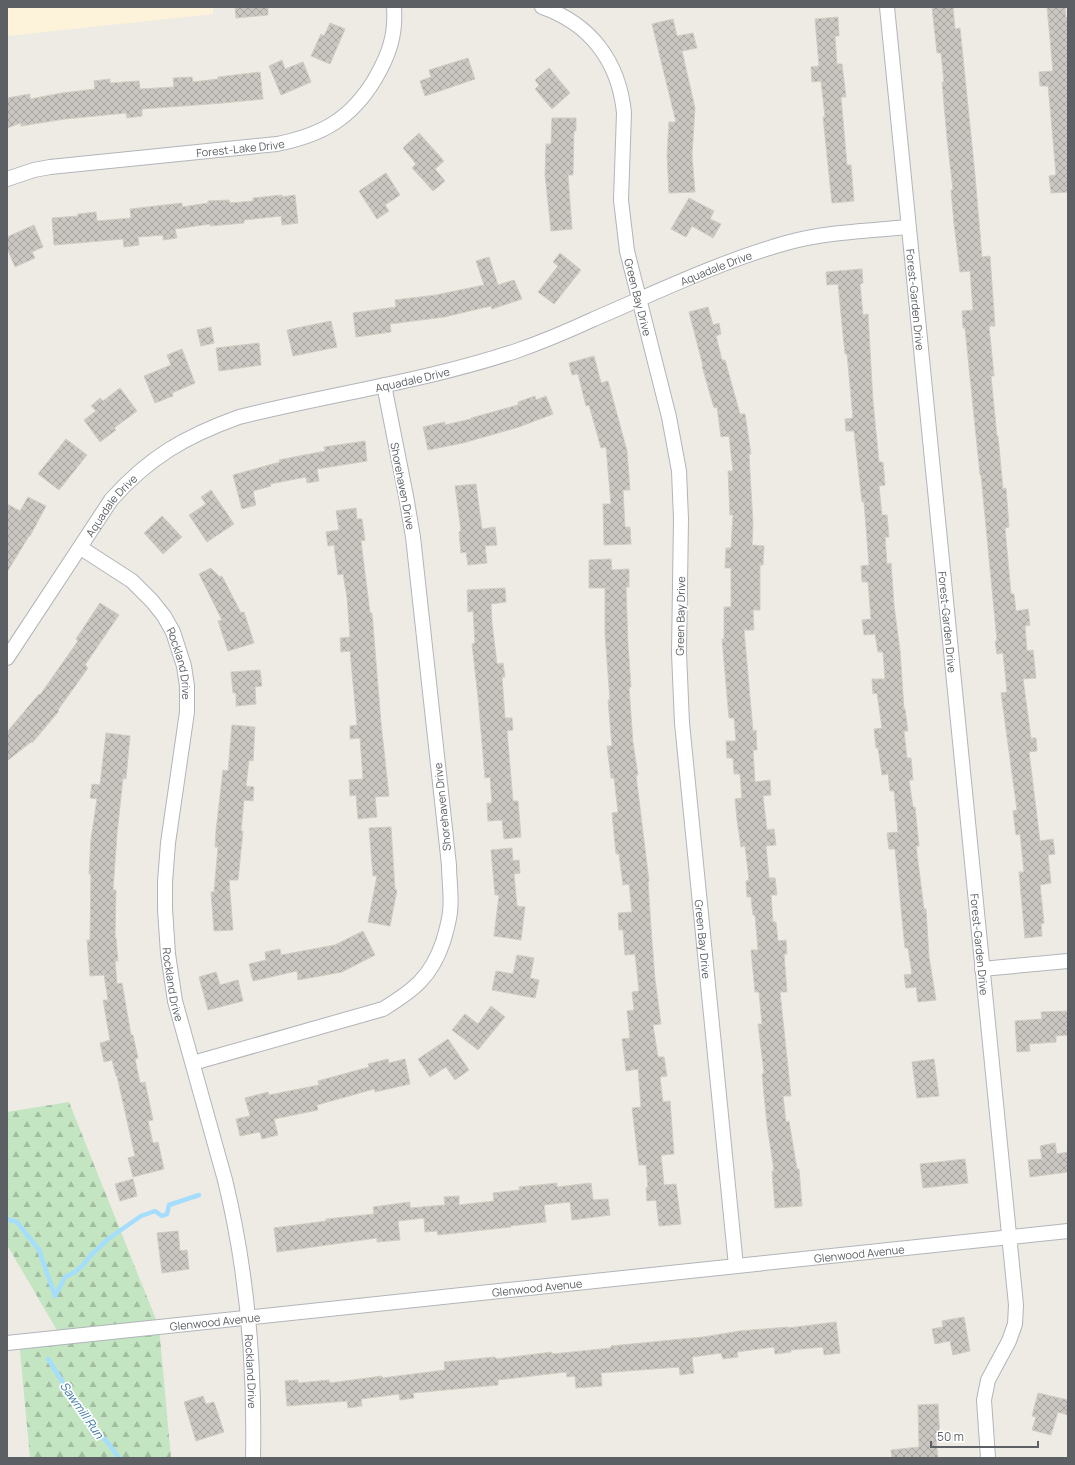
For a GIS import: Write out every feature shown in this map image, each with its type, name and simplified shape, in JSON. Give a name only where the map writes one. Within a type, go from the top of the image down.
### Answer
[{"type":"street","name":"Forest-Lake Drive","points":[[7,179],[34,170],[50,167],[277,144],[296,140],[316,133],[345,115],[365,95],[384,64],[392,41],[395,24],[394,7]]},
{"type":"street","name":"Green Bay Drive","points":[[542,7],[571,21],[587,33],[600,47],[609,60],[616,75],[620,88],[624,113],[621,212],[627,251],[669,417],[679,471],[681,519],[679,653],[682,723],[736,1266]]},
{"type":"street","name":"Forest-Garden Drive","points":[[887,7],[1016,1313],[1009,1341],[988,1380],[984,1400],[988,1458]]},
{"type":"street","name":"Aquadale Drive","points":[[7,658],[81,548],[111,500],[124,486],[149,464],[183,441],[212,427],[239,417],[273,408],[384,386],[476,364],[517,351],[731,261],[787,243],[818,236],[908,227]]},
{"type":"street","name":"Shorehaven Drive","points":[[193,1063],[383,1009],[403,997],[420,982],[430,970],[437,959],[448,926],[451,910],[449,865],[413,537],[384,386]]},
{"type":"street","name":"Rockland Drive","points":[[81,548],[132,581],[152,601],[164,616],[173,632],[184,666],[187,686],[187,712],[168,843],[165,882],[168,954],[176,1001],[232,1210],[238,1245],[247,1317],[254,1405],[253,1458]]},
{"type":"street","points":[[982,969],[1068,961]]},
{"type":"street","name":"Glenwood Avenue","points":[[7,1343],[1068,1231]]},
{"type":"shaded area","points":[[7,7],[213,7],[213,14],[7,36]]},
{"type":"green space","points":[[69,1102],[159,1327],[171,1458],[30,1458],[19,1341],[61,1337],[7,1245],[7,1112]]},
{"type":"building","points":[[235,7],[268,7],[268,15],[236,18]]},
{"type":"building","points":[[932,7],[953,7],[955,29],[960,28],[982,257],[990,256],[995,326],[989,326],[994,376],[991,376],[1003,489],[1006,488],[1009,527],[1005,528],[1011,594],[1014,594],[1016,611],[1028,609],[1030,625],[1025,626],[1027,651],[1033,650],[1036,678],[1023,679],[1031,738],[1036,738],[1037,751],[1029,752],[1040,841],[1053,839],[1055,854],[1048,855],[1051,883],[1040,885],[1044,923],[1041,924],[1042,936],[1025,938],[1019,872],[1024,872],[1020,834],[1016,835],[1013,811],[1017,810],[1001,693],[1007,692],[1003,653],[997,654],[995,641],[997,641],[981,475],[965,328],[963,328],[962,311],[973,310],[970,271],[960,272],[951,190],[953,190],[942,82],[944,82],[941,53],[937,53]]},
{"type":"building","points":[[1047,7],[1065,7],[1066,18],[1068,18],[1068,192],[1051,193],[1049,176],[1056,175],[1051,117],[1048,86],[1040,86],[1039,72],[1053,71]]},
{"type":"building","points":[[838,17],[839,36],[835,36],[837,64],[842,64],[846,97],[841,97],[847,165],[851,165],[854,201],[832,203],[823,117],[825,117],[821,81],[812,82],[811,67],[819,66],[815,19]]},
{"type":"building","points":[[673,19],[677,36],[693,33],[697,48],[682,51],[695,108],[692,155],[695,192],[669,193],[667,155],[669,122],[676,122],[652,24]]},
{"type":"building","points":[[330,23],[345,29],[330,64],[311,56],[321,34],[324,36]]},
{"type":"building","points":[[468,58],[475,79],[425,96],[420,81],[431,77],[429,70]]},
{"type":"building","points":[[282,60],[285,69],[303,62],[311,82],[281,95],[269,66]]},
{"type":"building","points":[[549,68],[570,93],[552,109],[535,89],[539,85],[535,80]]},
{"type":"building","points":[[260,72],[263,99],[142,109],[142,116],[127,118],[126,113],[65,119],[21,126],[21,123],[7,128],[7,98],[30,94],[30,99],[95,89],[94,81],[110,79],[110,83],[139,81],[140,89],[174,87],[173,78],[192,77],[193,82],[218,79],[218,77]]},
{"type":"building","points":[[552,118],[576,118],[576,131],[574,131],[573,175],[568,175],[572,229],[551,231],[545,175],[546,144],[551,144]]},
{"type":"building","points":[[419,133],[444,161],[435,169],[445,181],[433,191],[412,168],[416,164],[403,148]]},
{"type":"building","points":[[386,173],[400,195],[385,205],[389,211],[377,219],[359,191]]},
{"type":"building","points":[[282,195],[282,197],[295,195],[298,223],[282,225],[281,216],[244,220],[244,223],[210,226],[210,224],[175,229],[177,238],[163,240],[163,235],[138,237],[139,245],[124,247],[123,239],[54,245],[52,218],[78,216],[78,214],[96,212],[97,221],[131,218],[130,209],[182,203],[182,207],[208,203],[208,201],[229,200],[230,203],[253,201],[253,198]]},
{"type":"building","points":[[689,198],[714,211],[710,219],[721,224],[713,238],[692,226],[686,237],[671,229]]},
{"type":"building","points":[[34,225],[43,247],[32,252],[35,258],[15,267],[7,248],[7,237]]},
{"type":"building","points":[[560,253],[581,270],[554,304],[538,292],[558,266],[553,262]]},
{"type":"building","points":[[489,257],[498,285],[514,280],[522,299],[492,309],[491,306],[444,317],[390,324],[391,332],[356,337],[353,313],[396,307],[395,300],[436,295],[484,285],[476,261]]},
{"type":"building","points":[[862,269],[863,283],[860,284],[863,315],[868,314],[873,402],[879,462],[883,462],[885,485],[879,486],[882,515],[887,515],[889,537],[885,537],[887,564],[891,563],[904,709],[908,731],[904,731],[907,758],[911,758],[913,780],[909,780],[913,807],[915,807],[919,846],[916,846],[924,909],[926,909],[929,957],[936,1000],[918,1002],[916,987],[906,988],[904,975],[912,974],[908,948],[905,948],[895,849],[889,849],[887,833],[898,832],[894,791],[890,791],[888,774],[882,775],[878,748],[876,748],[874,729],[882,728],[877,693],[873,694],[872,679],[885,679],[883,652],[878,652],[875,634],[864,635],[862,620],[871,619],[868,582],[862,582],[861,566],[869,565],[864,502],[862,502],[854,431],[846,431],[845,419],[853,418],[847,354],[845,354],[838,284],[827,285],[826,272]]},
{"type":"building","points":[[708,307],[713,325],[719,323],[721,334],[716,336],[722,360],[725,360],[740,414],[745,414],[751,454],[749,454],[753,524],[752,545],[764,546],[763,565],[760,565],[760,610],[753,610],[754,630],[744,630],[753,731],[756,730],[757,750],[753,750],[755,782],[770,780],[771,795],[763,796],[767,830],[774,829],[776,845],[766,846],[769,878],[775,878],[777,895],[771,895],[773,922],[776,922],[778,941],[786,940],[787,954],[784,954],[787,992],[780,992],[791,1096],[783,1096],[786,1122],[789,1121],[797,1169],[799,1169],[802,1206],[775,1208],[772,1171],[774,1171],[767,1125],[762,1074],[764,1073],[758,1024],[762,1024],[759,992],[755,992],[751,950],[758,950],[755,915],[753,915],[751,897],[747,897],[746,881],[749,880],[745,846],[741,847],[735,799],[742,798],[740,774],[734,774],[733,758],[727,758],[726,741],[736,741],[734,718],[729,718],[722,639],[724,639],[724,607],[731,607],[731,568],[725,568],[726,548],[731,548],[733,515],[730,515],[728,471],[733,471],[729,436],[721,437],[717,407],[714,408],[689,312]]},
{"type":"building","points":[[331,321],[337,347],[293,356],[287,330]]},
{"type":"building","points":[[211,327],[214,343],[201,346],[197,330]]},
{"type":"building","points":[[259,343],[261,365],[219,371],[216,348]]},
{"type":"building","points":[[182,349],[195,383],[172,393],[173,396],[155,403],[144,376],[171,365],[167,355]]},
{"type":"building","points":[[594,356],[601,383],[608,381],[627,451],[630,490],[623,490],[625,527],[630,527],[631,544],[604,545],[603,504],[611,504],[606,447],[601,448],[589,405],[586,406],[578,374],[572,375],[569,363]]},
{"type":"building","points":[[120,388],[137,411],[114,428],[116,430],[100,442],[84,420],[96,411],[91,406],[100,398],[103,401]]},
{"type":"building","points":[[535,396],[536,400],[546,396],[553,414],[519,427],[463,443],[428,450],[423,427],[445,422],[445,425],[471,419],[518,405],[518,402]]},
{"type":"building","points":[[66,439],[87,455],[59,490],[38,474]]},
{"type":"building","points":[[365,441],[367,461],[317,469],[319,481],[307,483],[306,477],[270,484],[271,486],[253,491],[256,505],[242,509],[233,475],[280,462],[279,460],[325,451],[324,447]]},
{"type":"building","points":[[476,484],[482,529],[495,527],[497,545],[485,546],[487,563],[468,565],[466,552],[461,553],[459,532],[461,531],[455,486]]},
{"type":"building","points":[[211,490],[234,524],[207,542],[189,515],[206,504],[201,497]]},
{"type":"building","points":[[28,497],[46,506],[30,536],[7,572],[7,504],[20,511]]},
{"type":"building","points":[[356,508],[357,519],[362,519],[365,540],[361,541],[370,613],[372,613],[381,723],[389,796],[375,797],[377,817],[358,819],[356,795],[350,796],[349,780],[363,779],[360,738],[350,739],[350,726],[357,725],[350,651],[341,652],[340,638],[350,637],[347,597],[343,574],[338,575],[334,545],[328,546],[326,532],[339,530],[336,511]]},
{"type":"building","points":[[162,516],[182,537],[163,554],[144,533]]},
{"type":"building","points":[[611,559],[612,570],[629,569],[629,587],[626,587],[631,687],[629,687],[633,743],[638,775],[636,775],[649,881],[655,979],[661,1024],[653,1025],[658,1057],[664,1057],[667,1076],[660,1077],[663,1102],[670,1101],[674,1154],[661,1155],[664,1185],[676,1184],[681,1224],[659,1226],[656,1200],[647,1201],[646,1188],[648,1187],[646,1165],[639,1165],[632,1108],[641,1107],[638,1069],[626,1071],[622,1039],[630,1038],[627,1011],[634,1010],[632,992],[639,991],[635,954],[625,955],[623,930],[619,930],[618,913],[632,912],[629,884],[623,885],[619,854],[616,854],[612,813],[618,812],[614,778],[611,778],[607,746],[612,746],[605,634],[605,588],[589,588],[589,560]]},
{"type":"building","points":[[211,568],[220,577],[222,576],[241,613],[244,612],[254,643],[228,651],[218,621],[222,620],[199,574]]},
{"type":"building","points":[[505,588],[506,602],[491,604],[492,623],[497,664],[503,663],[505,677],[502,677],[505,718],[512,718],[513,730],[507,731],[513,801],[518,801],[521,837],[504,839],[502,820],[488,821],[487,803],[492,803],[490,777],[485,778],[472,644],[475,643],[473,611],[468,612],[467,590]]},
{"type":"building","points":[[100,603],[119,615],[85,665],[88,668],[58,710],[59,711],[32,743],[31,742],[7,761],[7,732],[39,694],[40,695],[78,641],[76,639]]},
{"type":"building","points":[[260,670],[262,686],[255,687],[256,704],[236,706],[236,693],[233,693],[231,672]]},
{"type":"building","points":[[232,725],[255,727],[253,761],[249,760],[246,786],[254,787],[253,801],[244,800],[241,831],[243,831],[238,880],[229,880],[233,930],[214,931],[211,892],[214,892],[218,847],[215,847],[216,831],[223,770],[228,771]]},
{"type":"building","points":[[106,733],[130,736],[126,779],[123,778],[113,890],[116,890],[115,938],[118,961],[115,961],[117,984],[122,983],[131,1035],[133,1035],[138,1058],[135,1059],[140,1083],[145,1082],[153,1120],[148,1121],[153,1143],[158,1142],[164,1169],[133,1177],[128,1158],[135,1156],[117,1076],[112,1060],[104,1062],[100,1043],[110,1040],[103,1000],[108,1000],[104,975],[90,976],[87,940],[90,940],[91,874],[89,874],[91,839],[97,799],[90,798],[92,784],[100,785]]},
{"type":"building","points":[[391,827],[395,889],[397,890],[390,926],[368,922],[377,876],[373,876],[369,828]]},
{"type":"building","points":[[512,848],[513,861],[519,860],[520,873],[514,874],[517,906],[525,907],[521,940],[494,936],[499,895],[495,895],[491,850]]},
{"type":"building","points":[[363,931],[375,955],[342,972],[298,980],[297,971],[253,981],[249,964],[266,960],[265,952],[280,949],[281,955],[335,945]]},
{"type":"building","points":[[517,955],[534,958],[530,978],[539,980],[535,998],[492,990],[496,971],[513,974]]},
{"type":"building","points":[[216,972],[220,985],[238,980],[243,1001],[208,1010],[199,977]]},
{"type":"building","points":[[491,1006],[505,1017],[478,1050],[452,1030],[465,1014],[478,1024]]},
{"type":"building","points":[[1068,1011],[1068,1035],[1056,1036],[1056,1042],[1029,1044],[1030,1051],[1017,1052],[1015,1021],[1042,1019],[1041,1012]]},
{"type":"building","points":[[448,1039],[469,1070],[455,1080],[446,1067],[430,1077],[418,1059]]},
{"type":"building","points":[[388,1059],[389,1063],[405,1059],[410,1084],[375,1092],[374,1089],[317,1105],[318,1110],[274,1119],[278,1135],[262,1139],[260,1132],[240,1136],[236,1119],[250,1116],[245,1098],[268,1092],[269,1095],[319,1085],[318,1081],[369,1067],[368,1064]]},
{"type":"building","points":[[934,1059],[939,1096],[917,1098],[912,1062]]},
{"type":"building","points":[[1055,1143],[1057,1154],[1068,1152],[1068,1172],[1030,1177],[1028,1160],[1042,1159],[1040,1146]]},
{"type":"building","points":[[965,1159],[968,1183],[923,1188],[920,1164]]},
{"type":"building","points":[[133,1179],[137,1196],[120,1201],[115,1184]]},
{"type":"building","points":[[557,1183],[557,1187],[591,1183],[593,1200],[608,1199],[610,1215],[572,1220],[570,1202],[544,1205],[546,1222],[438,1235],[437,1231],[425,1232],[424,1218],[398,1221],[400,1240],[377,1242],[377,1238],[277,1252],[274,1228],[326,1221],[326,1219],[374,1214],[373,1207],[410,1202],[410,1208],[445,1205],[444,1197],[459,1196],[459,1205],[494,1201],[493,1193],[520,1190],[519,1187]]},
{"type":"building","points":[[178,1231],[180,1251],[187,1250],[189,1269],[162,1273],[157,1233]]},
{"type":"building","points":[[964,1317],[970,1351],[953,1355],[950,1341],[935,1344],[932,1329],[943,1327],[942,1321]]},
{"type":"building","points":[[836,1322],[840,1353],[824,1355],[823,1347],[791,1350],[791,1352],[775,1354],[774,1347],[737,1352],[738,1357],[723,1359],[721,1353],[692,1357],[694,1373],[680,1375],[679,1367],[601,1373],[602,1386],[576,1388],[575,1376],[567,1377],[566,1372],[498,1380],[498,1385],[413,1393],[414,1398],[400,1400],[399,1394],[361,1399],[362,1406],[348,1408],[347,1401],[287,1406],[285,1381],[298,1380],[298,1383],[329,1380],[330,1383],[382,1376],[382,1378],[445,1370],[444,1362],[495,1357],[496,1359],[552,1352],[552,1354],[611,1348],[611,1346],[703,1337],[740,1331],[788,1328]]},
{"type":"building","points":[[1038,1393],[1068,1400],[1068,1415],[1058,1412],[1051,1435],[1032,1430],[1036,1417],[1032,1416]]},
{"type":"building","points":[[203,1396],[206,1404],[214,1402],[224,1432],[196,1441],[184,1402]]},
{"type":"building","points":[[938,1404],[940,1441],[936,1441],[938,1458],[892,1458],[891,1450],[919,1447],[918,1405]]},
{"type":"waterway","points":[[55,1296],[65,1277],[75,1272],[83,1265],[108,1239],[141,1216],[155,1211],[162,1216],[167,1214],[169,1205],[199,1195]]},
{"type":"waterway","name":"Sawmill Run","points":[[7,1219],[17,1222],[39,1250],[55,1296]]},
{"type":"waterway","name":"Sawmill Run","points":[[48,1359],[89,1423],[108,1443],[119,1458]]}]
